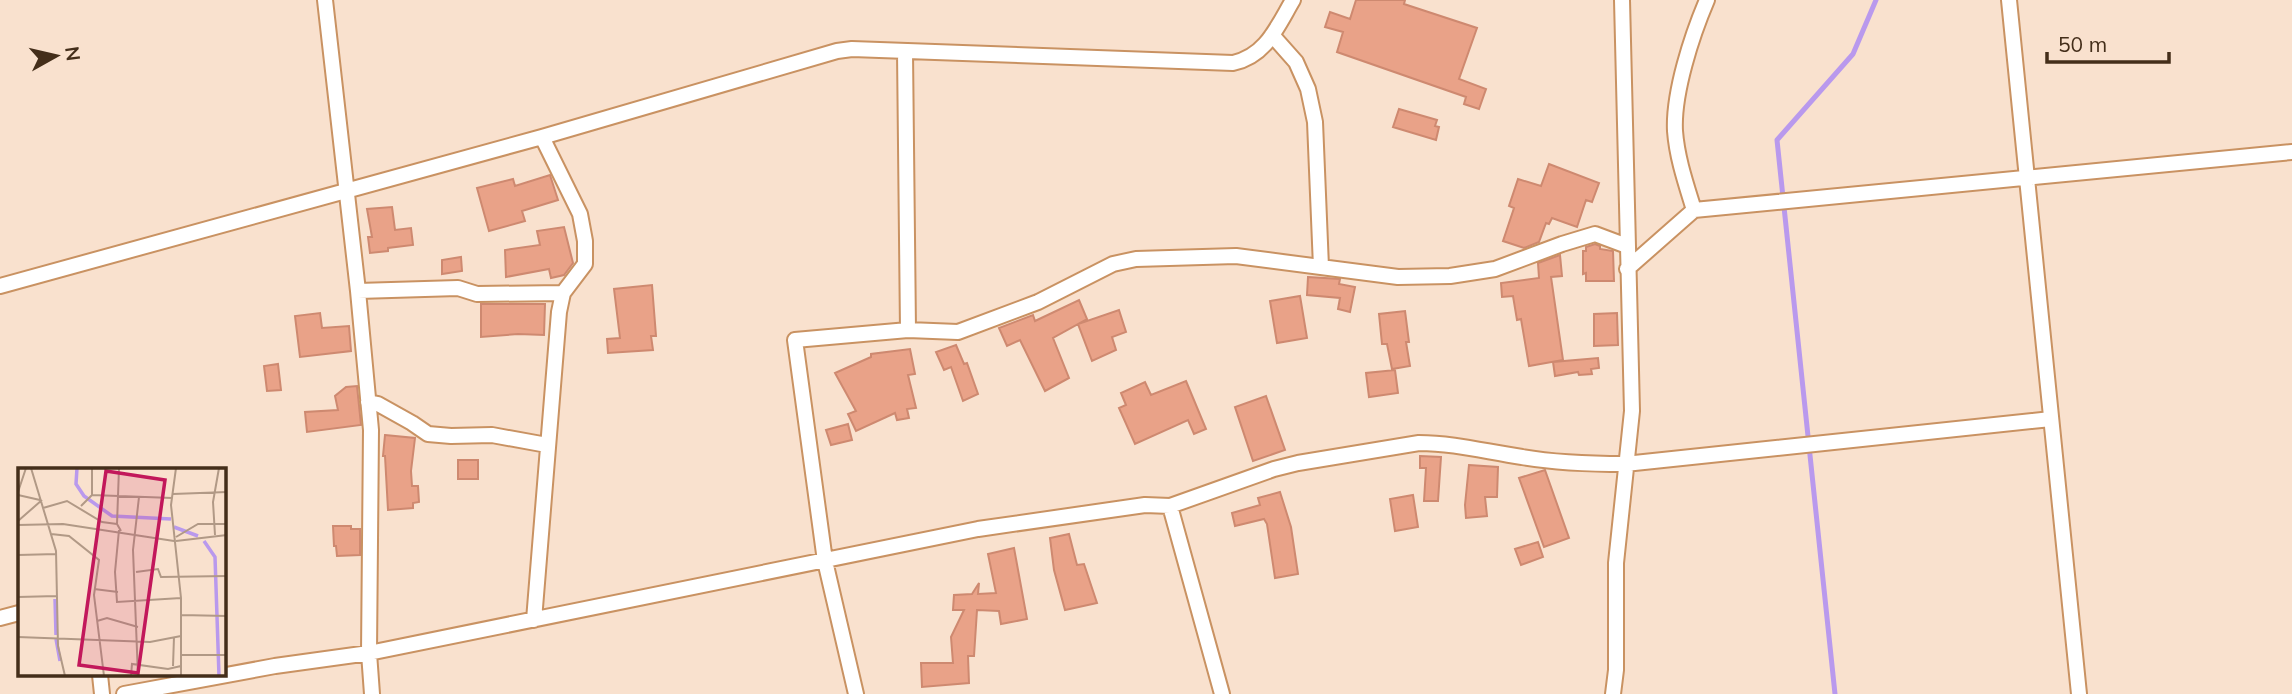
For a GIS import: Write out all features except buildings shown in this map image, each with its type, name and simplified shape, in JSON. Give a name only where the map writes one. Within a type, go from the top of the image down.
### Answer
[{"type":"street","points":[[325,0],[371,430],[369,653],[372,694]]},
{"type":"street","points":[[0,285],[542,137],[836,51],[852,49],[1233,63],[1247,60],[1261,51],[1293,0]]},
{"type":"street","points":[[1613,694],[1616,670],[1616,563],[1632,411],[1622,0]]},
{"type":"street","points":[[1694,210],[1679,162],[1675,131],[1676,107],[1696,27],[1707,0]]},
{"type":"street","points":[[2009,0],[2079,694]]},
{"type":"street","points":[[1272,35],[1296,62],[1308,89],[1315,122],[1321,267]]},
{"type":"street","points":[[905,52],[908,330]]},
{"type":"street","points":[[534,620],[547,445],[563,293],[585,264],[585,241],[580,214],[542,137]]},
{"type":"street","points":[[1627,269],[1694,210],[2292,152]]},
{"type":"street","points":[[856,694],[825,561],[795,341],[908,330],[958,332],[1038,302],[1112,264],[1136,259],[1236,256],[1398,277],[1450,276],[1495,270],[1595,234],[1627,246]]},
{"type":"street","points":[[358,291],[458,288],[477,294],[563,293]]},
{"type":"street","points":[[368,402],[378,404],[412,422],[428,434],[492,435],[547,445]]},
{"type":"street","points":[[226,675],[369,653],[978,529],[1145,505],[1170,506],[1274,469],[1419,443],[1441,443],[1560,462],[1625,464],[2051,419]]},
{"type":"street","points":[[1170,506],[1222,694]]},
{"type":"street","points":[[0,618],[18,613]]},
{"type":"street","points":[[100,676],[102,694]]},
{"type":"street","points":[[124,694],[221,676]]},
{"type":"waterway","points":[[1835,694],[1777,140],[1853,54],[1876,0]]}]
